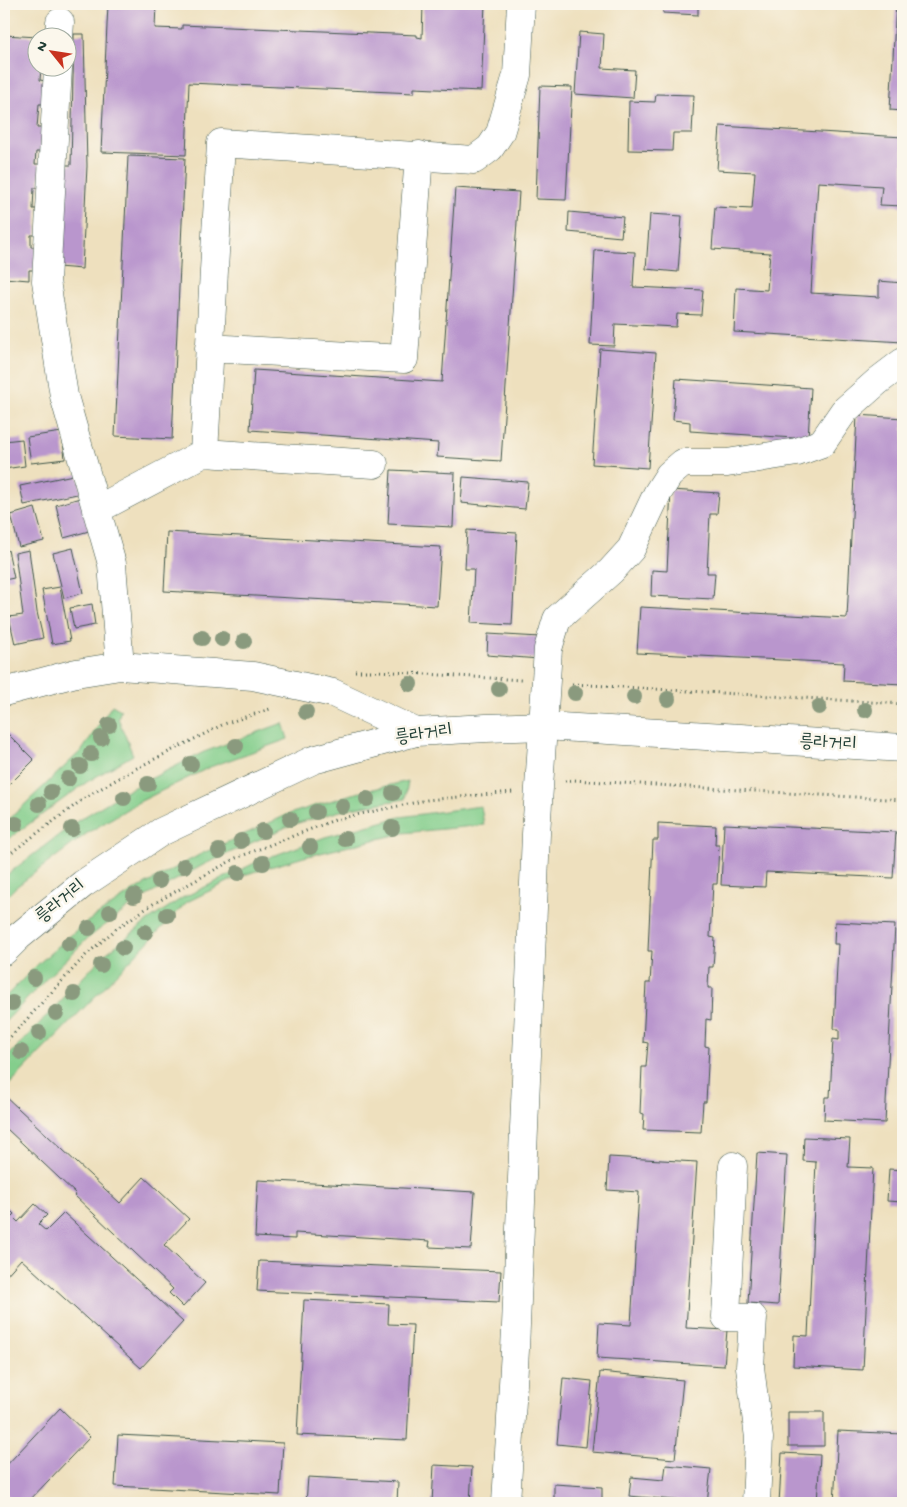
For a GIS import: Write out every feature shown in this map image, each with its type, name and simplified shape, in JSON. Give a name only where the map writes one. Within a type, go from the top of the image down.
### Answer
[{"type":"street","points":[[204,453],[221,143],[474,160],[490,148],[500,133],[517,74],[521,4]]},
{"type":"street","points":[[57,78],[46,281],[64,396],[112,564],[120,666]]},
{"type":"street","points":[[210,348],[404,359],[419,155]]},
{"type":"street","points":[[506,1503],[515,1350],[536,844],[548,649],[557,620],[611,571],[631,550],[657,494],[670,475],[683,463],[728,464],[797,452],[822,443],[844,411],[903,362]]},
{"type":"street","points":[[96,510],[204,453],[374,464]]},
{"type":"street","points":[[4,692],[76,673],[120,666],[253,676],[333,693],[416,732]]},
{"type":"street","name":"릉라거리","points":[[4,951],[18,937],[83,884],[161,832],[313,760],[416,732],[544,726],[903,748]]},
{"type":"street","points":[[733,1166],[726,1318],[753,1318],[750,1367],[759,1438],[756,1503]]},
{"type":"path","points":[[4,1044],[86,955],[117,928],[153,904],[236,858],[337,819],[427,800],[509,793],[540,785],[573,780],[903,800]]},
{"type":"green space","points":[[112,705],[121,710],[118,718],[133,755],[87,782],[4,842],[4,824],[83,749]]},
{"type":"green space","points":[[283,723],[288,739],[210,767],[137,803],[86,834],[16,887],[4,899],[4,877],[77,821],[130,789],[204,752]]},
{"type":"green space","points":[[408,781],[405,799],[351,808],[291,825],[205,864],[136,902],[88,938],[4,1023],[4,998],[37,965],[81,926],[133,891],[201,854],[289,814],[352,794]]},
{"type":"green space","points":[[481,806],[484,825],[403,833],[304,857],[240,876],[187,902],[4,1090],[4,1061],[104,955],[149,920],[182,898],[259,861],[325,837],[400,817]]},
{"type":"building","points":[[108,4],[156,4],[155,28],[182,29],[182,25],[417,35],[417,37],[422,38],[423,4],[485,4],[481,91],[414,88],[414,93],[189,83],[186,155],[101,152]]},
{"type":"building","points":[[663,4],[698,4],[698,15],[663,13]]},
{"type":"building","points":[[896,4],[903,4],[903,111],[890,110]]},
{"type":"building","points":[[579,32],[604,34],[602,68],[635,70],[633,98],[575,94]]},
{"type":"building","points":[[78,34],[84,34],[87,166],[82,269],[58,267],[64,165],[71,165],[73,78],[78,78]]},
{"type":"building","points":[[4,35],[28,36],[28,78],[40,78],[40,80],[45,81],[44,104],[39,104],[37,128],[42,128],[41,152],[36,152],[35,164],[40,164],[39,188],[34,188],[33,209],[37,209],[36,235],[31,235],[31,247],[36,247],[34,270],[29,270],[29,280],[4,278]]},
{"type":"building","points":[[540,86],[572,87],[566,200],[536,199]]},
{"type":"building","points":[[656,94],[694,95],[692,133],[673,133],[672,151],[628,150],[629,101],[655,102]]},
{"type":"building","points":[[720,126],[903,137],[903,206],[880,205],[882,186],[818,182],[811,293],[879,297],[879,281],[903,283],[903,342],[734,332],[736,288],[767,290],[770,253],[712,249],[715,207],[752,209],[755,172],[717,170]]},
{"type":"building","points":[[128,156],[185,158],[172,439],[115,436]]},
{"type":"building","points":[[455,188],[519,192],[501,461],[437,457],[438,443],[250,430],[254,370],[442,382]]},
{"type":"building","points":[[569,212],[623,217],[621,237],[568,232]]},
{"type":"building","points":[[650,214],[682,216],[678,272],[646,269]]},
{"type":"building","points":[[595,250],[635,252],[633,287],[703,290],[701,315],[677,314],[676,327],[615,324],[614,346],[590,345]]},
{"type":"building","points":[[600,349],[656,353],[648,468],[592,464]]},
{"type":"building","points":[[676,379],[811,388],[808,439],[690,431],[690,422],[673,420]]},
{"type":"building","points":[[857,415],[903,418],[903,684],[843,681],[844,663],[637,653],[640,607],[847,618]]},
{"type":"building","points":[[62,432],[65,459],[31,463],[27,437]]},
{"type":"building","points":[[22,439],[25,466],[4,469],[4,441]]},
{"type":"building","points":[[391,470],[455,473],[453,527],[388,524]]},
{"type":"building","points":[[78,474],[82,493],[24,505],[20,486]]},
{"type":"building","points":[[463,477],[528,482],[525,509],[461,503]]},
{"type":"building","points":[[671,490],[719,493],[717,514],[710,514],[707,573],[715,573],[713,599],[651,596],[652,570],[667,571]]},
{"type":"building","points":[[80,498],[89,531],[64,538],[56,505]]},
{"type":"building","points":[[35,508],[44,541],[19,547],[11,515]]},
{"type":"building","points":[[467,530],[517,533],[512,625],[471,623],[474,569],[465,569]]},
{"type":"building","points":[[167,532],[441,547],[437,606],[164,591]]},
{"type":"building","points":[[73,548],[83,593],[64,598],[53,553]]},
{"type":"building","points":[[8,550],[14,578],[4,580],[4,551]]},
{"type":"building","points":[[29,550],[37,612],[43,638],[15,644],[9,617],[23,615],[15,553]]},
{"type":"building","points":[[60,587],[70,641],[52,644],[42,590]]},
{"type":"building","points":[[92,604],[95,625],[74,629],[70,608]]},
{"type":"building","points":[[4,627],[10,633],[4,640]]},
{"type":"building","points":[[488,634],[540,637],[539,659],[487,655]]},
{"type":"building","points":[[4,730],[34,760],[9,785],[4,780]]},
{"type":"building","points":[[658,823],[716,826],[715,845],[719,845],[717,884],[713,884],[710,937],[715,938],[713,967],[709,967],[708,988],[712,988],[711,1020],[706,1019],[705,1046],[709,1047],[706,1102],[703,1102],[701,1132],[643,1130],[644,1114],[640,1113],[642,1067],[646,1067],[648,1043],[643,1042],[646,983],[650,983],[652,951],[648,951],[653,840],[658,840]]},
{"type":"building","points":[[724,824],[896,832],[893,878],[766,872],[765,887],[721,885]]},
{"type":"building","points":[[835,922],[895,925],[885,1123],[824,1120],[825,1097],[830,1097],[833,1039],[839,1040],[839,1029],[834,1029],[838,944],[834,944]]},
{"type":"building","points":[[4,1095],[120,1203],[144,1177],[189,1219],[164,1245],[205,1283],[183,1307],[169,1293],[173,1289],[7,1129],[4,1130]]},
{"type":"building","points":[[804,1137],[850,1139],[848,1167],[873,1168],[863,1370],[793,1366],[794,1335],[808,1336],[816,1162],[803,1161]]},
{"type":"building","points":[[757,1153],[787,1155],[778,1305],[748,1303]]},
{"type":"building","points":[[609,1157],[697,1162],[686,1328],[727,1330],[724,1366],[597,1358],[599,1323],[631,1325],[639,1192],[607,1190]]},
{"type":"building","points":[[889,1169],[903,1170],[903,1202],[887,1201]]},
{"type":"building","points":[[258,1180],[475,1192],[471,1249],[429,1247],[430,1241],[295,1233],[295,1239],[255,1237]]},
{"type":"building","points":[[4,1204],[14,1214],[12,1216],[18,1222],[35,1204],[47,1215],[38,1224],[46,1231],[64,1213],[183,1322],[141,1368],[21,1259],[4,1278]]},
{"type":"building","points":[[259,1261],[501,1271],[499,1302],[257,1291]]},
{"type":"building","points":[[304,1300],[389,1304],[388,1324],[413,1325],[407,1440],[297,1435]]},
{"type":"building","points":[[600,1372],[683,1380],[675,1459],[592,1452]]},
{"type":"building","points":[[563,1378],[592,1381],[586,1447],[557,1444]]},
{"type":"building","points":[[60,1408],[90,1437],[27,1503],[15,1503],[4,1492],[4,1468]]},
{"type":"building","points":[[788,1412],[824,1412],[824,1446],[788,1446]]},
{"type":"building","points":[[838,1431],[903,1434],[903,1503],[834,1503]]},
{"type":"building","points":[[118,1435],[283,1443],[280,1495],[115,1486]]},
{"type":"building","points":[[782,1453],[820,1455],[817,1503],[779,1503]]},
{"type":"building","points":[[434,1465],[472,1467],[470,1503],[432,1503]]},
{"type":"building","points":[[666,1465],[711,1469],[707,1503],[629,1496],[631,1477],[664,1480]]},
{"type":"building","points":[[308,1477],[398,1482],[397,1503],[306,1503]]},
{"type":"building","points":[[554,1484],[602,1487],[602,1503],[554,1503]]},
{"type":"building","points":[[623,1499],[649,1500],[649,1503],[622,1503]]}]
